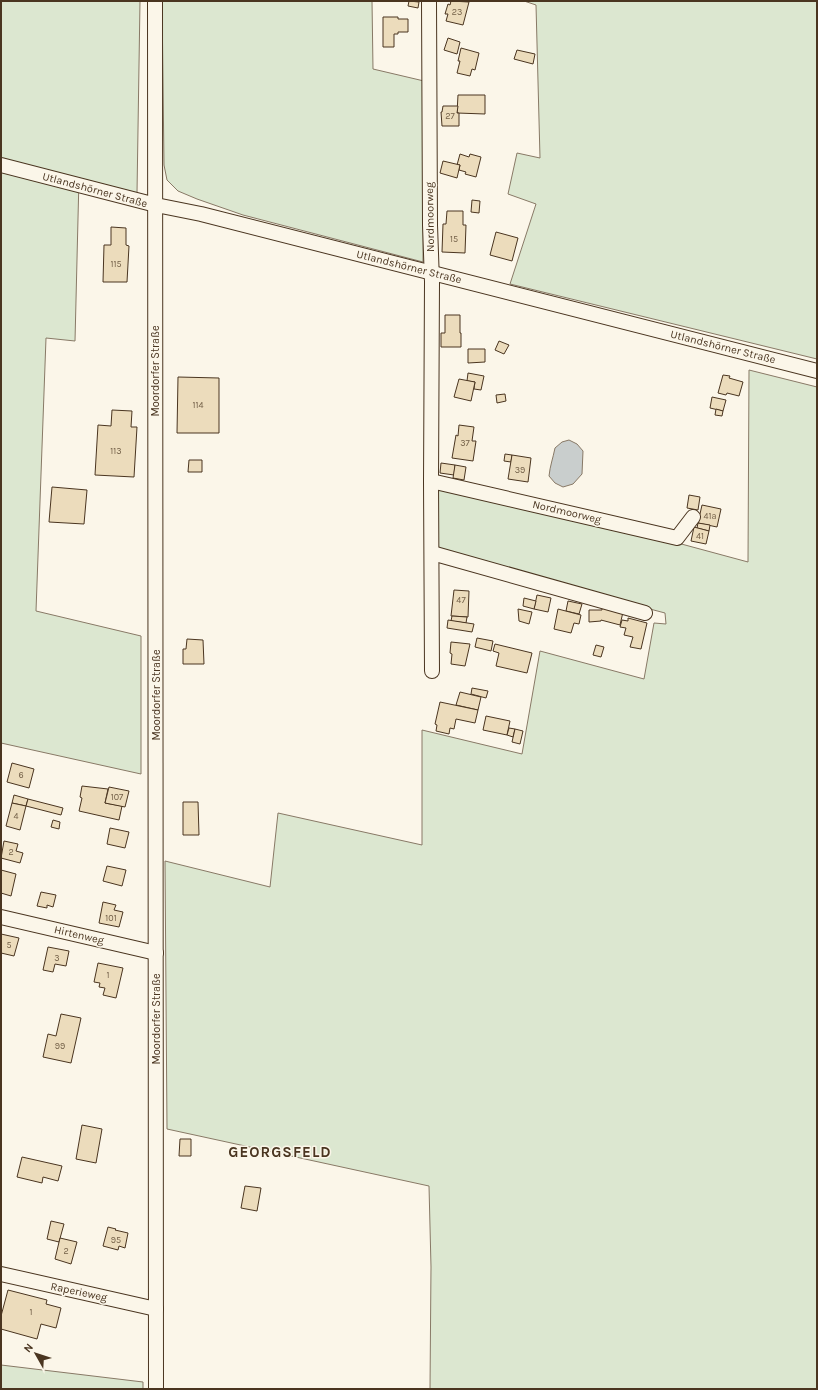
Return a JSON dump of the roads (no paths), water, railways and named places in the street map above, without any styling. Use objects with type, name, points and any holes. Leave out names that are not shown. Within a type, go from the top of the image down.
[{"type":"street","name":"Moordorfer Straße","points":[[155,1],[156,1389]]},
{"type":"street","name":"Nordmoorweg","points":[[429,1],[430,225],[432,273],[430,480],[432,553],[432,671]]},
{"type":"street","name":"Utlandshörner Straße","points":[[1,165],[156,206],[201,214],[817,371]]},
{"type":"street","name":"Nordmoorweg","points":[[430,480],[677,538],[693,517]]},
{"type":"street","points":[[432,553],[645,613]]},
{"type":"street","name":"Hirtenweg","points":[[1,917],[156,953]]},
{"type":"street","name":"Raperieweg","points":[[1,1274],[156,1309]]},
{"type":"district","name":"GEORGSFELD","points":[[280,1152]]}]
